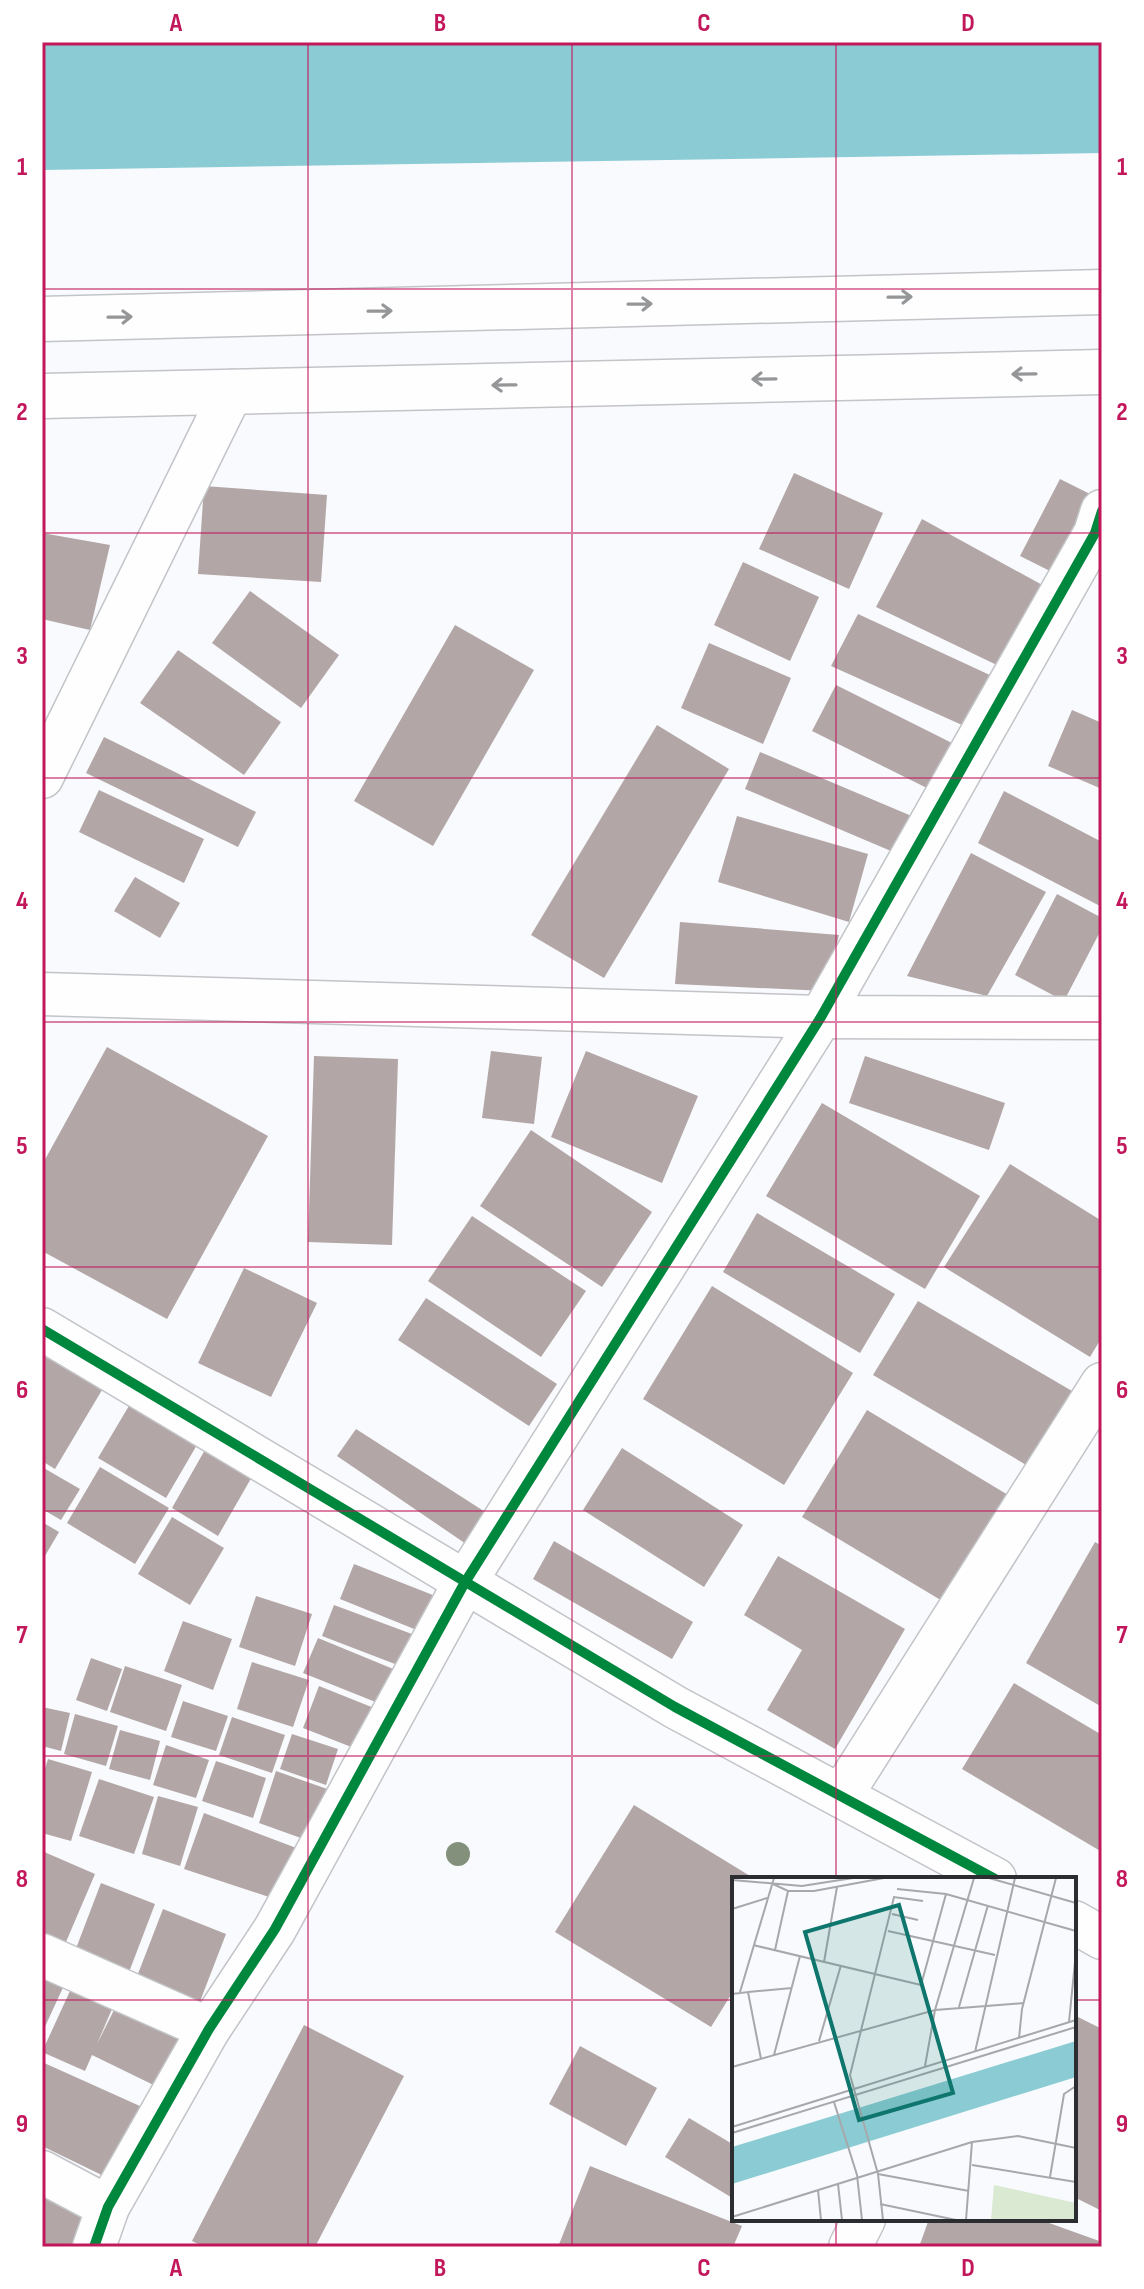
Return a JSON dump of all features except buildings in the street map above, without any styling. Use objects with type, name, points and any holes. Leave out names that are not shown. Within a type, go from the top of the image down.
[{"type":"street","points":[[42,319],[1102,292]]},
{"type":"street","points":[[42,396],[1102,372]]},
{"type":"street","points":[[42,777],[232,391]]},
{"type":"street","points":[[94,2247],[108,2207],[209,2029],[275,1929],[464,1584],[821,1017],[1095,533],[1102,511]]},
{"type":"street","points":[[42,994],[821,1017],[1102,1018]]},
{"type":"street","points":[[42,1329],[464,1584],[675,1707],[991,1877]]},
{"type":"street","points":[[841,1796],[1102,1384]]},
{"type":"street","points":[[1076,1923],[1102,1938]]},
{"type":"street","points":[[42,1955],[209,2029]]},
{"type":"street","points":[[42,2172],[108,2207]]},
{"type":"street","points":[[850,2247],[863,2221]]},
{"type":"water","points":[[42,42],[1102,42],[1102,153],[42,170]]},
{"type":"cycle path","points":[[94,2247],[108,2207],[209,2029],[275,1929],[464,1584],[821,1017],[1095,533],[1102,511]]},
{"type":"cycle path","points":[[42,1329],[675,1707],[991,1877]]}]
